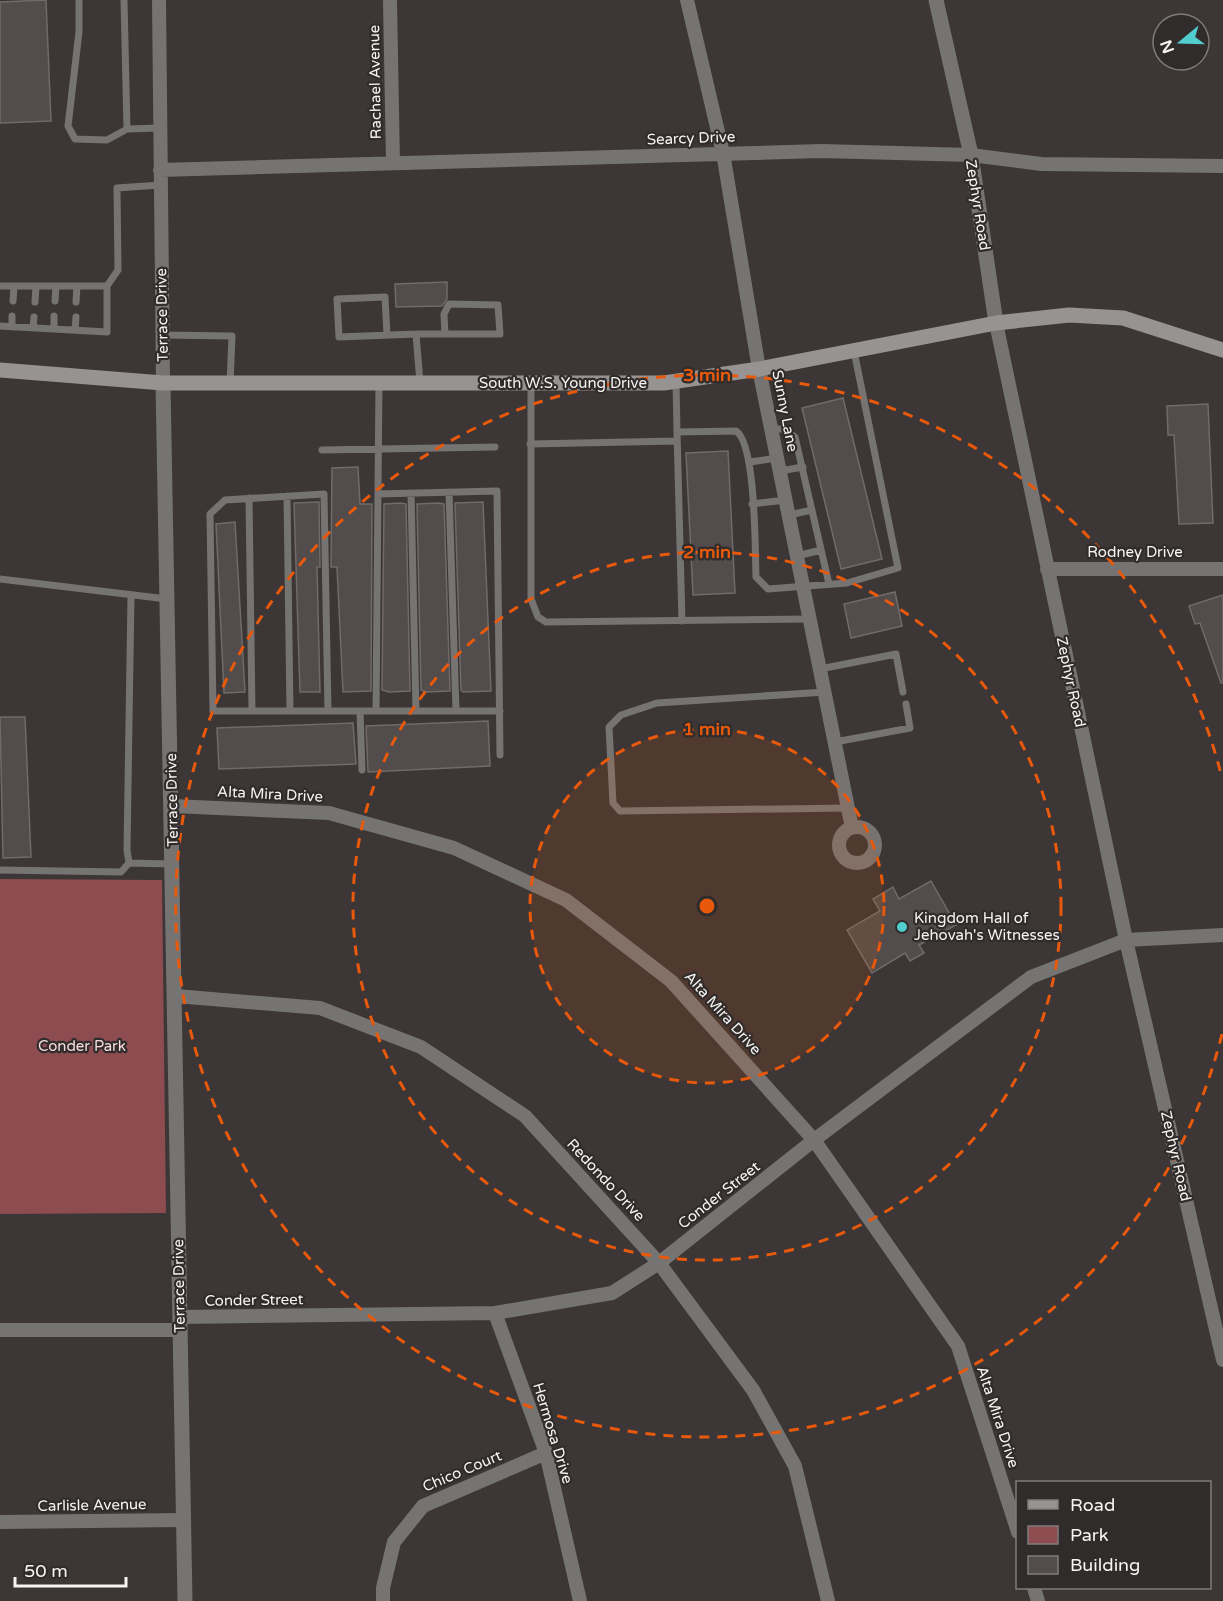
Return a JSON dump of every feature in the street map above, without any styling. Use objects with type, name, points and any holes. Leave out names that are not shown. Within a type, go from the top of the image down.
[{"type":"main road","name":"South W.S. Young Drive","points":[[0,370],[164,383],[676,381],[759,369],[996,323],[1069,315],[1123,318],[1223,350]]},
{"type":"street","name":"Terrace Drive","points":[[159,0],[160,185],[185,1601]]},
{"type":"street","name":"Rachael Avenue","points":[[390,0],[393,163]]},
{"type":"street","name":"Sunny Lane","points":[[687,0],[723,153],[759,369],[852,828]]},
{"type":"street","name":"Zephyr Road","points":[[936,0],[970,155],[996,323],[1047,569],[1126,940],[1223,1360]]},
{"type":"street","name":"Searcy Drive","points":[[160,170],[822,151],[970,155],[1041,164],[1223,166]]},
{"type":"street","name":"Rodney Drive","points":[[1047,569],[1223,568]]},
{"type":"street","name":"Alta Mira Drive","points":[[172,806],[329,813],[454,848],[566,900],[671,981],[814,1140],[958,1346],[1016,1529]]},
{"type":"street","name":"Conder Street","points":[[0,1330],[495,1312],[612,1293],[660,1263],[814,1140],[1031,976],[1126,940],[1223,935]]},
{"type":"street","name":"Redondo Drive","points":[[176,996],[320,1008],[421,1047],[525,1116],[660,1263],[753,1390],[795,1466],[828,1601]]},
{"type":"street","name":"Hermosa Drive","points":[[495,1312],[546,1454],[580,1601]]},
{"type":"street","name":"Chico Court","points":[[383,1601],[383,1588],[393,1542],[423,1506],[546,1454]]},
{"type":"street","name":"Carlisle Avenue","points":[[0,1522],[183,1520]]},
{"type":"lane","points":[[79,0],[79,32],[69,131],[75,139],[107,140],[127,129],[160,128]]},
{"type":"lane","points":[[124,0],[127,129]]},
{"type":"lane","points":[[0,326],[107,332],[107,286],[118,270],[117,188],[160,185]]},
{"type":"lane","points":[[0,286],[107,286]]},
{"type":"lane","points":[[13,301],[14,286]]},
{"type":"lane","points":[[35,302],[36,286]]},
{"type":"lane","points":[[55,301],[56,286]]},
{"type":"lane","points":[[76,302],[77,286]]},
{"type":"lane","points":[[387,335],[385,297],[337,299],[339,337],[500,334],[498,304],[449,304],[444,314],[445,334]]},
{"type":"lane","points":[[12,316],[12,327]]},
{"type":"lane","points":[[54,316],[54,329]]},
{"type":"lane","points":[[33,328],[34,317]]},
{"type":"lane","points":[[75,330],[76,317]]},
{"type":"lane","points":[[163,334],[232,336],[230,383]]},
{"type":"lane","points":[[416,334],[420,383]]},
{"type":"lane","points":[[530,444],[677,437],[736,431],[742,435],[750,462],[756,577],[768,589],[862,580],[898,568],[854,351]]},
{"type":"lane","points":[[676,381],[682,621]]},
{"type":"lane","points":[[376,711],[379,383]]},
{"type":"lane","points":[[531,383],[531,599],[538,617],[546,622],[810,619]]},
{"type":"lane","points":[[772,429],[784,429],[795,437],[829,584]]},
{"type":"lane","points":[[322,450],[495,447]]},
{"type":"lane","points":[[750,462],[803,467]]},
{"type":"lane","points":[[378,494],[497,491],[501,755]]},
{"type":"lane","points":[[449,492],[456,711]]},
{"type":"lane","points":[[411,493],[416,711]]},
{"type":"lane","points":[[328,711],[324,494],[225,500],[210,514],[213,711],[328,711],[360,711],[376,711],[416,711],[456,711],[500,711]]},
{"type":"lane","points":[[287,496],[290,711]]},
{"type":"lane","points":[[249,498],[252,711]]},
{"type":"lane","points":[[752,504],[812,510]]},
{"type":"lane","points":[[797,556],[822,550]]},
{"type":"lane","points":[[0,579],[167,599]]},
{"type":"lane","points":[[129,863],[127,850],[131,596]]},
{"type":"lane","points":[[820,669],[896,654],[903,692]]},
{"type":"lane","points":[[825,692],[657,703],[621,715],[609,727],[613,803],[620,811],[848,808]]},
{"type":"lane","points":[[835,742],[910,728],[906,704]]},
{"type":"lane","points":[[360,711],[362,770]]},
{"type":"lane","points":[[0,870],[121,872],[129,863],[173,864]]},
{"type":"green space","name":"Conder Park","points":[[0,879],[162,880],[166,1213],[0,1214]]},
{"type":"building","points":[[46,0],[51,121],[0,123],[0,2]]},
{"type":"building","points":[[447,282],[447,299],[442,306],[396,307],[395,284]]},
{"type":"building","points":[[843,398],[882,559],[841,569],[802,408]]},
{"type":"building","points":[[1208,404],[1213,523],[1179,524],[1174,435],[1168,435],[1167,406]]},
{"type":"building","points":[[728,451],[735,593],[693,595],[686,453]]},
{"type":"building","points":[[358,467],[360,504],[372,504],[371,691],[343,692],[337,567],[331,567],[332,468]]},
{"type":"building","points":[[319,502],[320,567],[317,567],[320,692],[300,692],[294,503]]},
{"type":"building","points":[[483,502],[491,691],[463,692],[461,690],[455,503]]},
{"type":"building","points":[[384,504],[406,504],[410,691],[389,692],[382,690]]},
{"type":"building","points":[[417,504],[444,504],[450,691],[426,692],[421,690]]},
{"type":"building","points":[[235,522],[245,692],[224,693],[216,524]]},
{"type":"building","points":[[895,592],[902,626],[851,638],[844,604]]},
{"type":"building","points":[[1223,595],[1223,683],[1221,683],[1200,623],[1195,624],[1189,606]]},
{"type":"building","points":[[0,717],[25,717],[31,857],[3,858]]},
{"type":"building","points":[[488,721],[490,766],[368,772],[366,726]]},
{"type":"building","points":[[353,723],[356,764],[219,769],[217,728]]},
{"type":"building","name":"Kingdom Hall of Jehovah's Witnesses","points":[[931,881],[956,925],[919,945],[924,953],[910,961],[905,953],[872,973],[847,930],[880,911],[873,899],[893,887],[899,899]]},
{"type":"place","name":"Kingdom Hall of Jehovah's Witnesses","points":[[902,927]]}]
